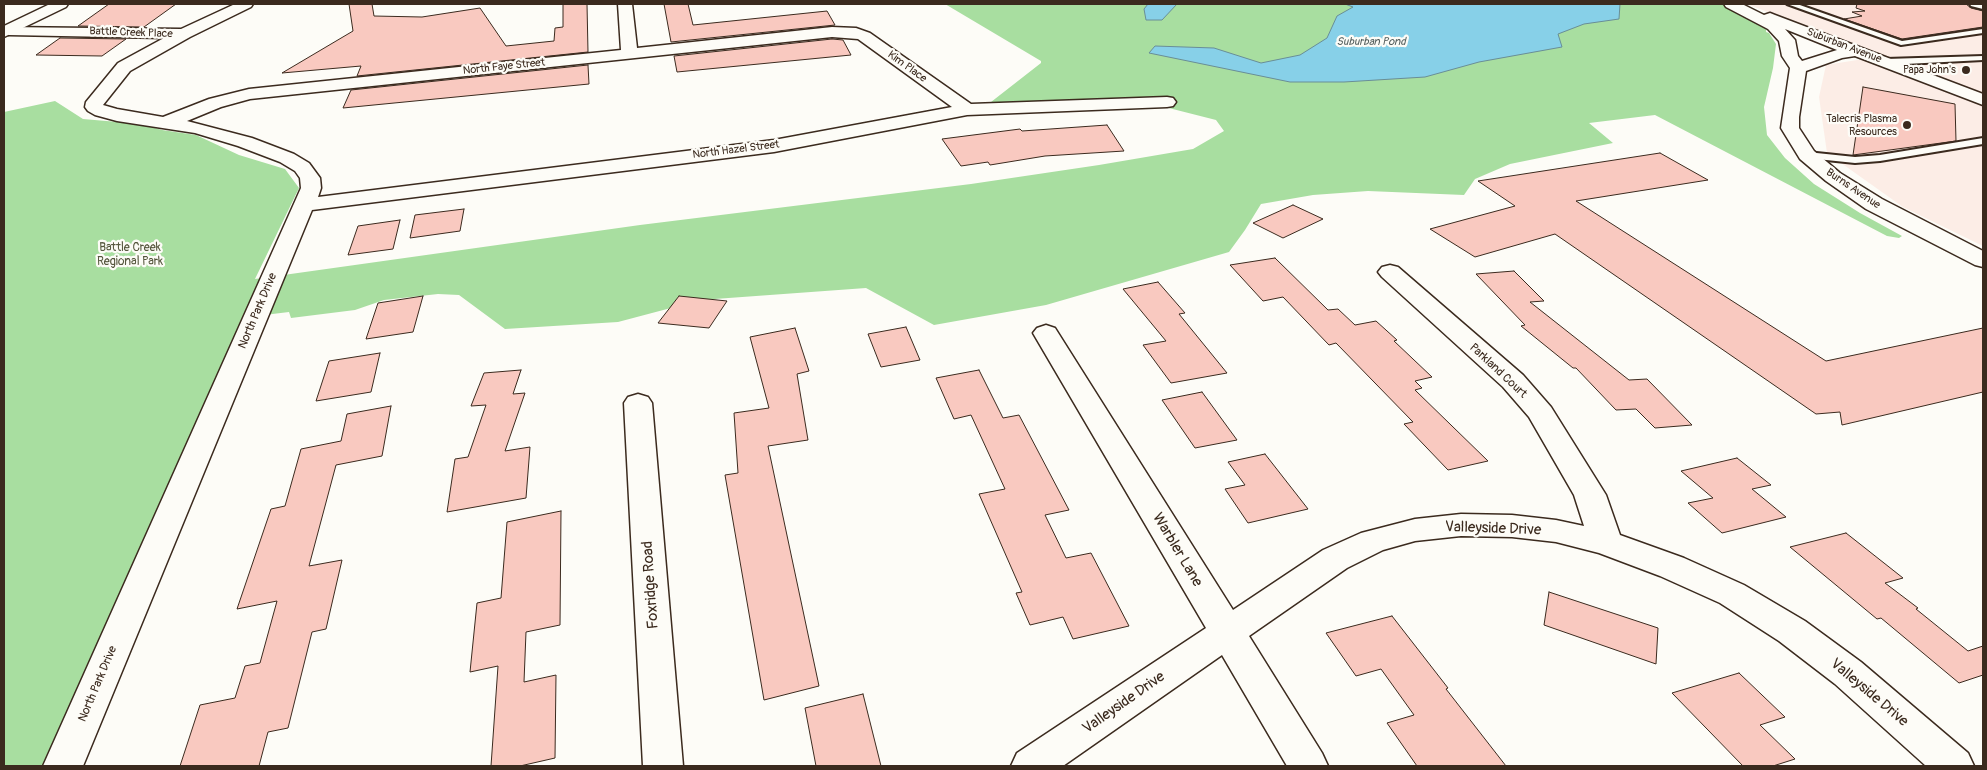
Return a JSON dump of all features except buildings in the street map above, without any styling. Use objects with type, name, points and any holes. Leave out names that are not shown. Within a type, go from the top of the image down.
[{"type":"street","points":[[6,31],[61,4]]},
{"type":"street","name":"Battle Creek Place","points":[[6,31],[184,34],[246,4]]},
{"type":"street","points":[[626,4],[629,54]]},
{"type":"street","points":[[1732,4],[1773,26],[1781,33],[1787,40],[1790,56],[1798,68],[1839,54],[1857,51]]},
{"type":"street","name":"Suburban Avenue","points":[[1732,4],[1983,100]]},
{"type":"street","name":"North Faye Street","points":[[168,122],[215,103],[249,94],[844,32]]},
{"type":"street","name":"Kim Place","points":[[844,32],[864,36],[967,110]]},
{"type":"street","name":"North Park Drive","points":[[63,766],[311,188],[310,178],[302,166],[287,158],[245,142],[168,122],[117,115],[94,107],[95,102],[124,66],[184,34]]},
{"type":"street","name":"Burns Avenue","points":[[1798,68],[1790,128],[1807,155],[1833,177],[1874,204],[1983,260]]},
{"type":"street","name":"North Hazel Street","points":[[304,205],[774,146],[967,110],[1167,102]]},
{"type":"street","name":"Parkland Court","points":[[1390,272],[1513,381],[1541,413],[1590,496],[1606,543]]},
{"type":"street","name":"Warbler Lane","points":[[1046,333],[1308,766]]},
{"type":"street","name":"Foxridge Road","points":[[638,403],[663,766]]},
{"type":"street","name":"Valleyside Drive","points":[[1031,766],[1335,559],[1373,541],[1415,530],[1462,525],[1512,526],[1556,531],[1606,543],[1672,567],[1732,594],[1792,631],[1848,673],[1954,766]]},
{"type":"lane","points":[[1791,4],[1901,43],[1983,31]]},
{"type":"lane","points":[[1974,4],[1983,7]]},
{"type":"lane","points":[[1886,62],[1983,58]]},
{"type":"lane","points":[[1807,155],[1855,160],[1880,158],[1983,141]]},
{"type":"shaded area","points":[[1747,4],[1983,4],[1983,246],[1903,207],[1827,153],[1819,97],[1826,65],[1882,56]]},
{"type":"green space","name":"Battle Creek Regional Park","points":[[945,4],[1739,4],[1768,15],[1766,32],[1769,33],[1776,44],[1773,68],[1764,107],[1767,135],[1785,158],[1814,184],[1860,213],[1902,236],[1899,238],[1887,236],[1655,115],[1589,123],[1613,143],[1510,164],[1475,179],[1464,195],[1368,191],[1313,195],[1261,204],[1229,252],[1046,305],[934,325],[866,288],[701,300],[618,322],[505,329],[459,295],[438,294],[384,300],[355,310],[291,318],[289,312],[256,316],[62,766],[4,766],[4,112],[55,101],[83,119],[141,124],[162,130],[196,135],[239,155],[285,169],[299,188],[255,279],[640,225],[971,184],[1099,165],[1193,149],[1224,131],[1216,120],[1149,103],[1006,113],[991,102],[1041,63],[1041,61]]},
{"type":"water","points":[[1148,4],[1177,4],[1162,20],[1146,20],[1144,9]]},
{"type":"water","name":"Suburban Pond","points":[[1345,4],[1620,4],[1619,19],[1584,24],[1558,34],[1562,47],[1479,62],[1425,77],[1344,82],[1290,82],[1149,53],[1155,46],[1214,48],[1261,63],[1300,55],[1327,38],[1337,16],[1353,7]]},
{"type":"place","name":"Papa John's","points":[[1966,70]]},
{"type":"place","name":"Talecris Plasma Resources","points":[[1907,125]]}]
